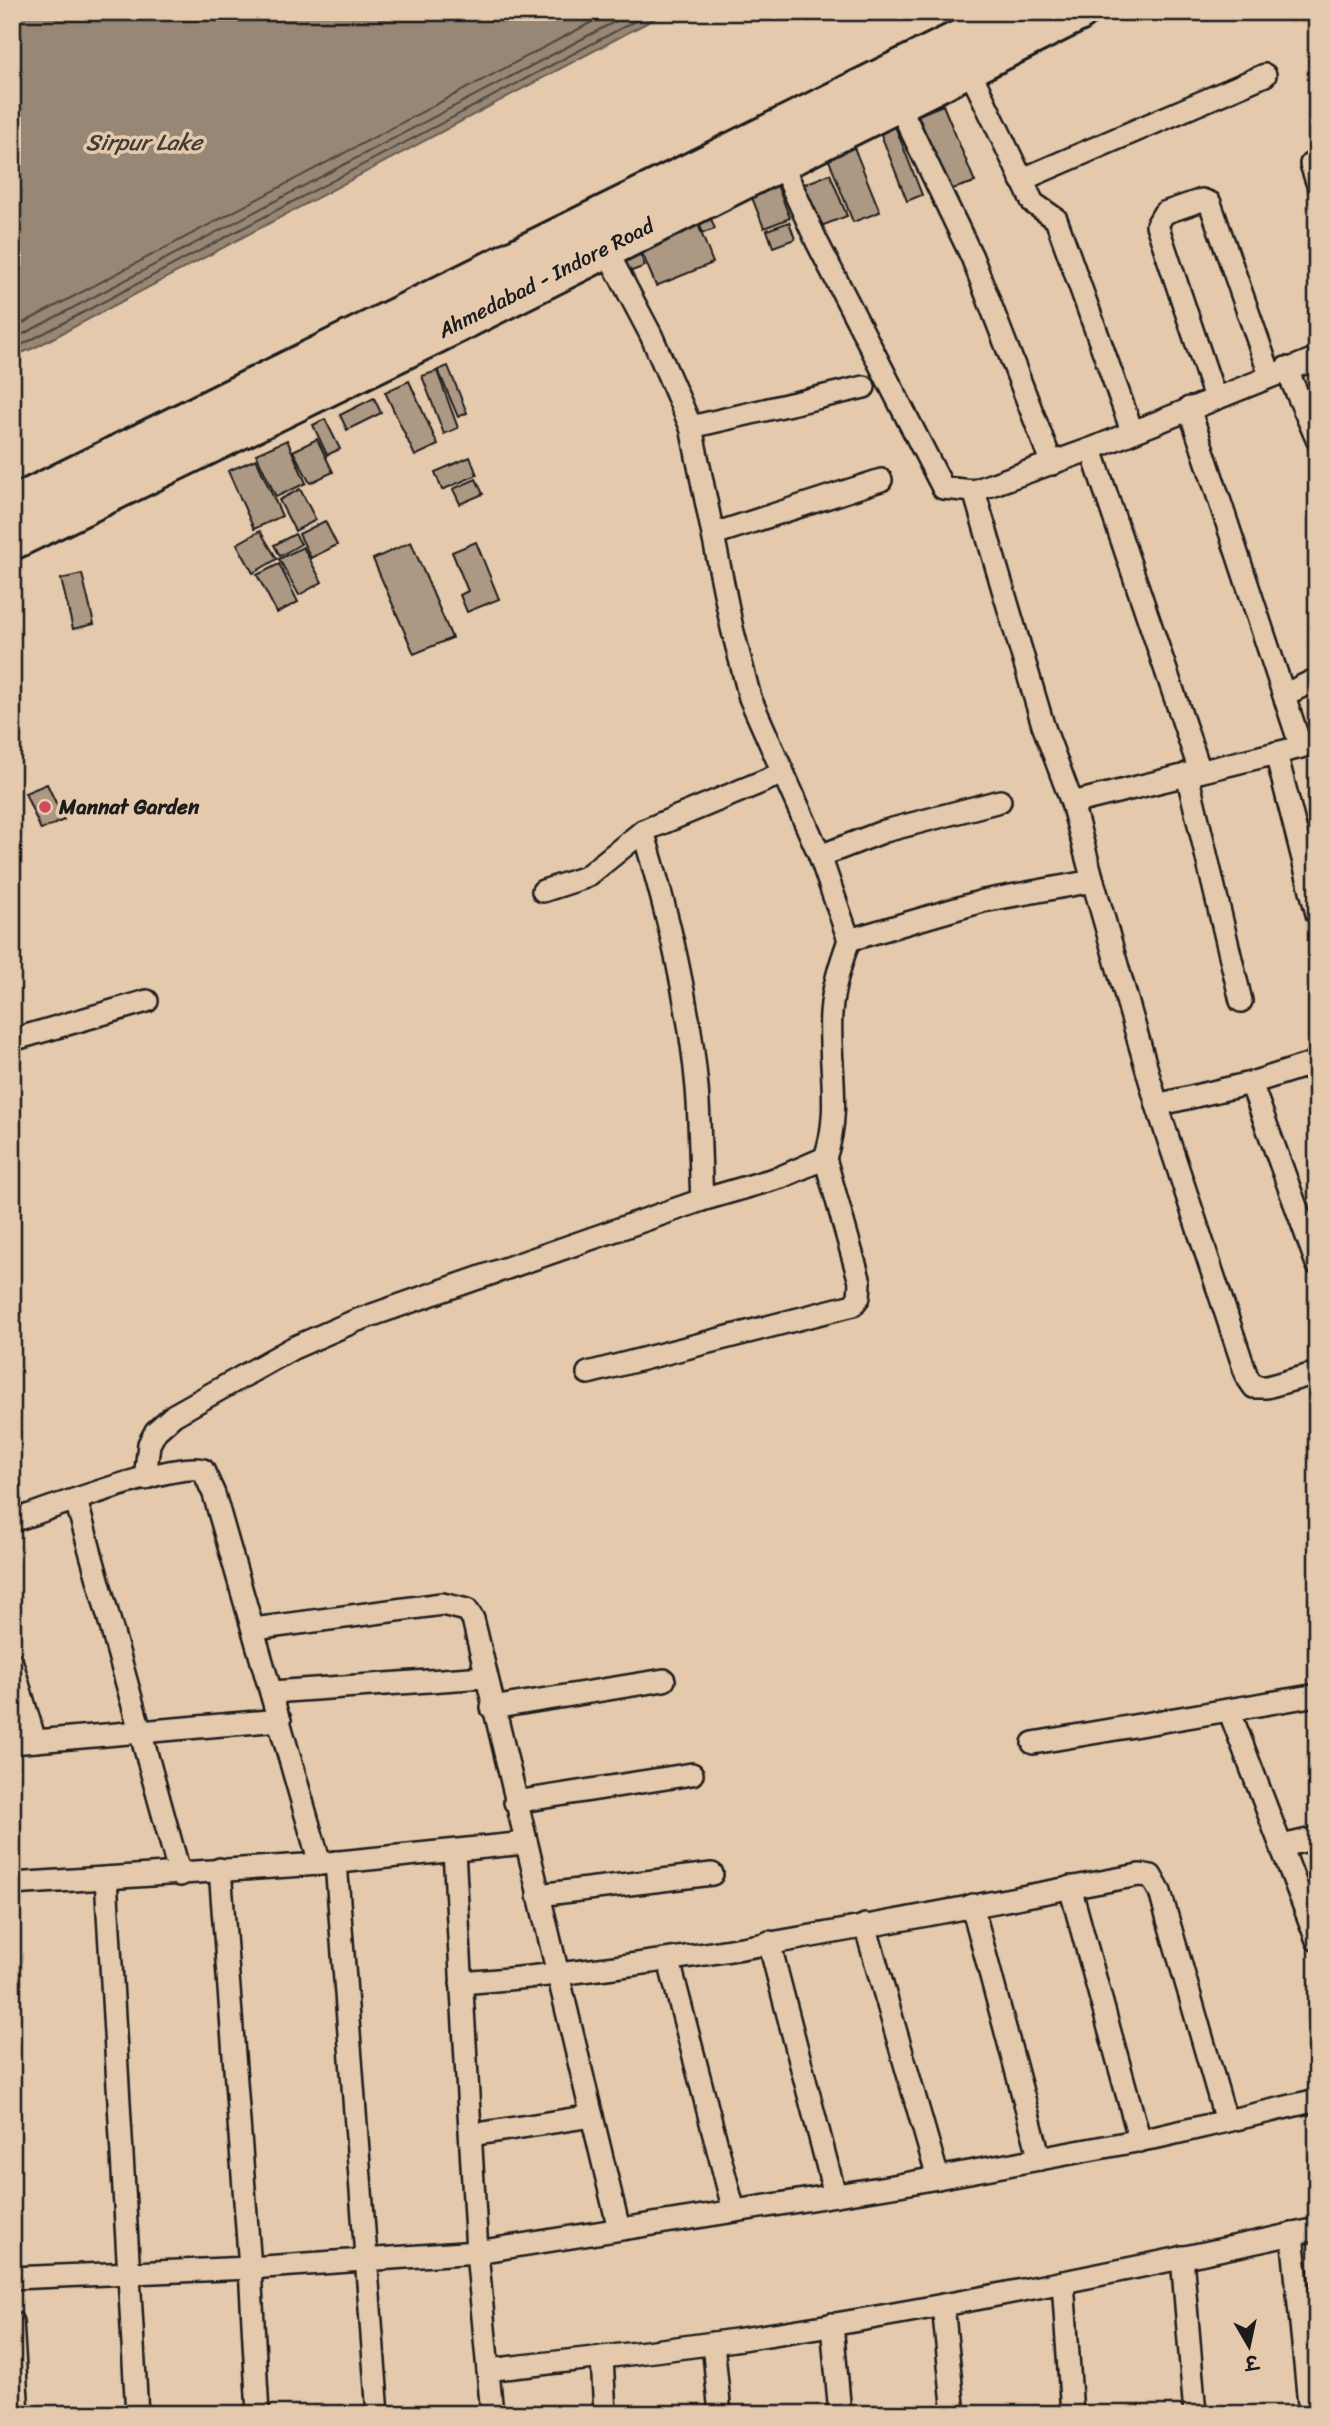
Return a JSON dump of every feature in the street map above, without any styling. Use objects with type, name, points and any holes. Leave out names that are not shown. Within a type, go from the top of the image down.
[{"type":"highway","name":"Ahmedabad - Indore Road","points":[[12,540],[598,235],[1017,12]]},
{"type":"highway","name":"Ahmedabad - Indore Road","points":[[12,507],[598,235],[780,160],[1078,12]]},
{"type":"street","points":[[968,67],[1033,203],[1056,219],[1132,431]]},
{"type":"street","points":[[1021,180],[1265,75]]},
{"type":"street","points":[[897,101],[972,257],[1052,464]]},
{"type":"street","points":[[780,160],[817,242],[943,488],[974,491],[1052,464],[1317,358]]},
{"type":"street","points":[[1215,398],[1157,225],[1164,213],[1202,200],[1210,203],[1278,372],[1317,439]]},
{"type":"street","points":[[588,1373],[853,1305],[859,1297],[860,1282],[825,1158],[833,1136],[835,1115],[831,1015],[835,979],[849,940],[820,856],[750,698],[732,628],[691,427],[651,335],[598,235]]},
{"type":"street","points":[[691,427],[864,387]]},
{"type":"street","points":[[1072,803],[1309,746],[1284,695],[1189,408]]},
{"type":"street","points":[[1091,449],[1193,772],[1241,1001]]},
{"type":"street","points":[[714,534],[881,480]]},
{"type":"street","points":[[974,491],[1043,725],[1072,803],[1157,1105],[1247,1377],[1254,1387],[1267,1387],[1317,1373]]},
{"type":"street","points":[[1284,695],[1317,679]]},
{"type":"street","points":[[1276,752],[1317,914]]},
{"type":"street","points":[[543,891],[586,877],[643,831],[783,773]]},
{"type":"street","points":[[820,856],[886,831],[1000,802]]},
{"type":"street","points":[[643,831],[668,914],[684,992],[697,1087],[702,1200]]},
{"type":"street","points":[[849,940],[983,901],[1093,881]]},
{"type":"street","points":[[12,1040],[147,1001]]},
{"type":"street","points":[[1157,1105],[1251,1083],[1317,1062]]},
{"type":"street","points":[[1251,1083],[1317,1264]]},
{"type":"street","points":[[145,1479],[149,1444],[156,1430],[174,1415],[293,1348],[355,1321],[702,1200],[781,1177],[825,1158]]},
{"type":"street","points":[[12,1521],[145,1479],[193,1467],[203,1470],[209,1478],[280,1720],[328,1863],[368,2261],[378,2414]]},
{"type":"street","points":[[76,1500],[143,1732],[180,1875]]},
{"type":"street","points":[[254,1629],[419,1607],[457,1606],[467,1610],[472,1619],[619,2228]]},
{"type":"street","points":[[12,1663],[35,1741]]},
{"type":"street","points":[[272,1692],[485,1677]]},
{"type":"street","points":[[492,1708],[664,1680]]},
{"type":"street","points":[[1033,1743],[1317,1695]]},
{"type":"street","points":[[1229,1710],[1317,1940]]},
{"type":"street","points":[[12,1743],[280,1720]]},
{"type":"street","points":[[515,1802],[692,1774]]},
{"type":"street","points":[[1282,1846],[1317,1838]]},
{"type":"street","points":[[12,1884],[180,1875],[220,1869],[328,1863],[525,1843]]},
{"type":"street","points":[[454,1851],[477,2252],[492,2414]]},
{"type":"street","points":[[220,1869],[250,2268],[258,2414]]},
{"type":"street","points":[[538,1895],[712,1874]]},
{"type":"street","points":[[461,1983],[559,1976],[669,1961],[1070,1887],[1139,1875],[1151,1876],[1160,1892],[1226,2121]]},
{"type":"street","points":[[106,1878],[137,2414]]},
{"type":"street","points":[[1070,1887],[1140,2141]]},
{"type":"street","points":[[972,1905],[1040,2159]]},
{"type":"street","points":[[865,1925],[939,2178]]},
{"type":"street","points":[[769,1942],[835,2195]]},
{"type":"street","points":[[669,1961],[734,2211]]},
{"type":"street","points":[[12,2278],[250,2268],[477,2252],[939,2178],[1140,2141],[1317,2100]]},
{"type":"street","points":[[471,2135],[592,2116]]},
{"type":"street","points":[[488,2370],[713,2343],[832,2324],[1063,2282],[1317,2229]]},
{"type":"street","points":[[1292,2234],[1310,2414]]},
{"type":"street","points":[[1182,2257],[1195,2414]]},
{"type":"street","points":[[1063,2282],[1072,2414]]},
{"type":"street","points":[[943,2305],[954,2414]]},
{"type":"street","points":[[12,2322],[18,2414]]},
{"type":"street","points":[[832,2324],[840,2414]]},
{"type":"street","points":[[713,2343],[720,2414]]},
{"type":"street","points":[[602,2357],[605,2414]]},
{"type":"water","name":"Sirpur Lake","points":[[12,12],[667,12],[36,347],[12,357]]},
{"type":"building","points":[[943,105],[975,182],[949,190],[918,115]]},
{"type":"building","points":[[895,126],[922,195],[907,201],[880,132]]},
{"type":"building","points":[[853,145],[880,212],[853,222],[827,155]]},
{"type":"building","points":[[830,174],[847,216],[816,228],[800,186]]},
{"type":"building","points":[[777,185],[790,218],[764,228],[751,195]]},
{"type":"building","points":[[709,214],[715,229],[703,233],[697,218]]},
{"type":"building","points":[[696,219],[713,263],[656,286],[638,243]]},
{"type":"building","points":[[789,222],[795,239],[773,247],[767,230]]},
{"type":"building","points":[[636,244],[645,266],[624,274],[616,252]]},
{"type":"building","points":[[448,366],[467,413],[458,417],[438,370]]},
{"type":"building","points":[[437,371],[458,428],[444,434],[422,376]]},
{"type":"building","points":[[409,381],[438,445],[415,456],[385,392]]},
{"type":"building","points":[[374,398],[381,413],[347,430],[340,415]]},
{"type":"building","points":[[325,419],[340,449],[327,455],[313,425]]},
{"type":"building","points":[[317,439],[333,472],[310,483],[293,451]]},
{"type":"building","points":[[287,440],[306,483],[276,497],[256,454]]},
{"type":"building","points":[[470,457],[477,475],[442,490],[435,472]]},
{"type":"building","points":[[256,459],[282,516],[254,529],[228,471]]},
{"type":"building","points":[[476,479],[483,494],[460,504],[453,489]]},
{"type":"building","points":[[300,489],[316,520],[295,531],[279,500]]},
{"type":"building","points":[[325,521],[337,545],[311,558],[299,534]]},
{"type":"building","points":[[260,531],[277,559],[253,573],[237,544]]},
{"type":"building","points":[[295,534],[301,544],[280,556],[274,545]]},
{"type":"building","points":[[411,542],[452,638],[414,654],[373,559]]},
{"type":"building","points":[[476,542],[499,599],[467,612],[460,595],[468,591],[452,552]]},
{"type":"building","points":[[303,547],[322,582],[299,595],[279,559]]},
{"type":"building","points":[[279,564],[298,602],[277,613],[257,575]]},
{"type":"building","points":[[82,574],[94,624],[73,629],[61,579]]},
{"type":"building","name":"Mannat Garden","points":[[47,784],[64,820],[41,830],[25,793]]},
{"type":"place","name":"Mannat Garden","points":[[45,807]]}]
